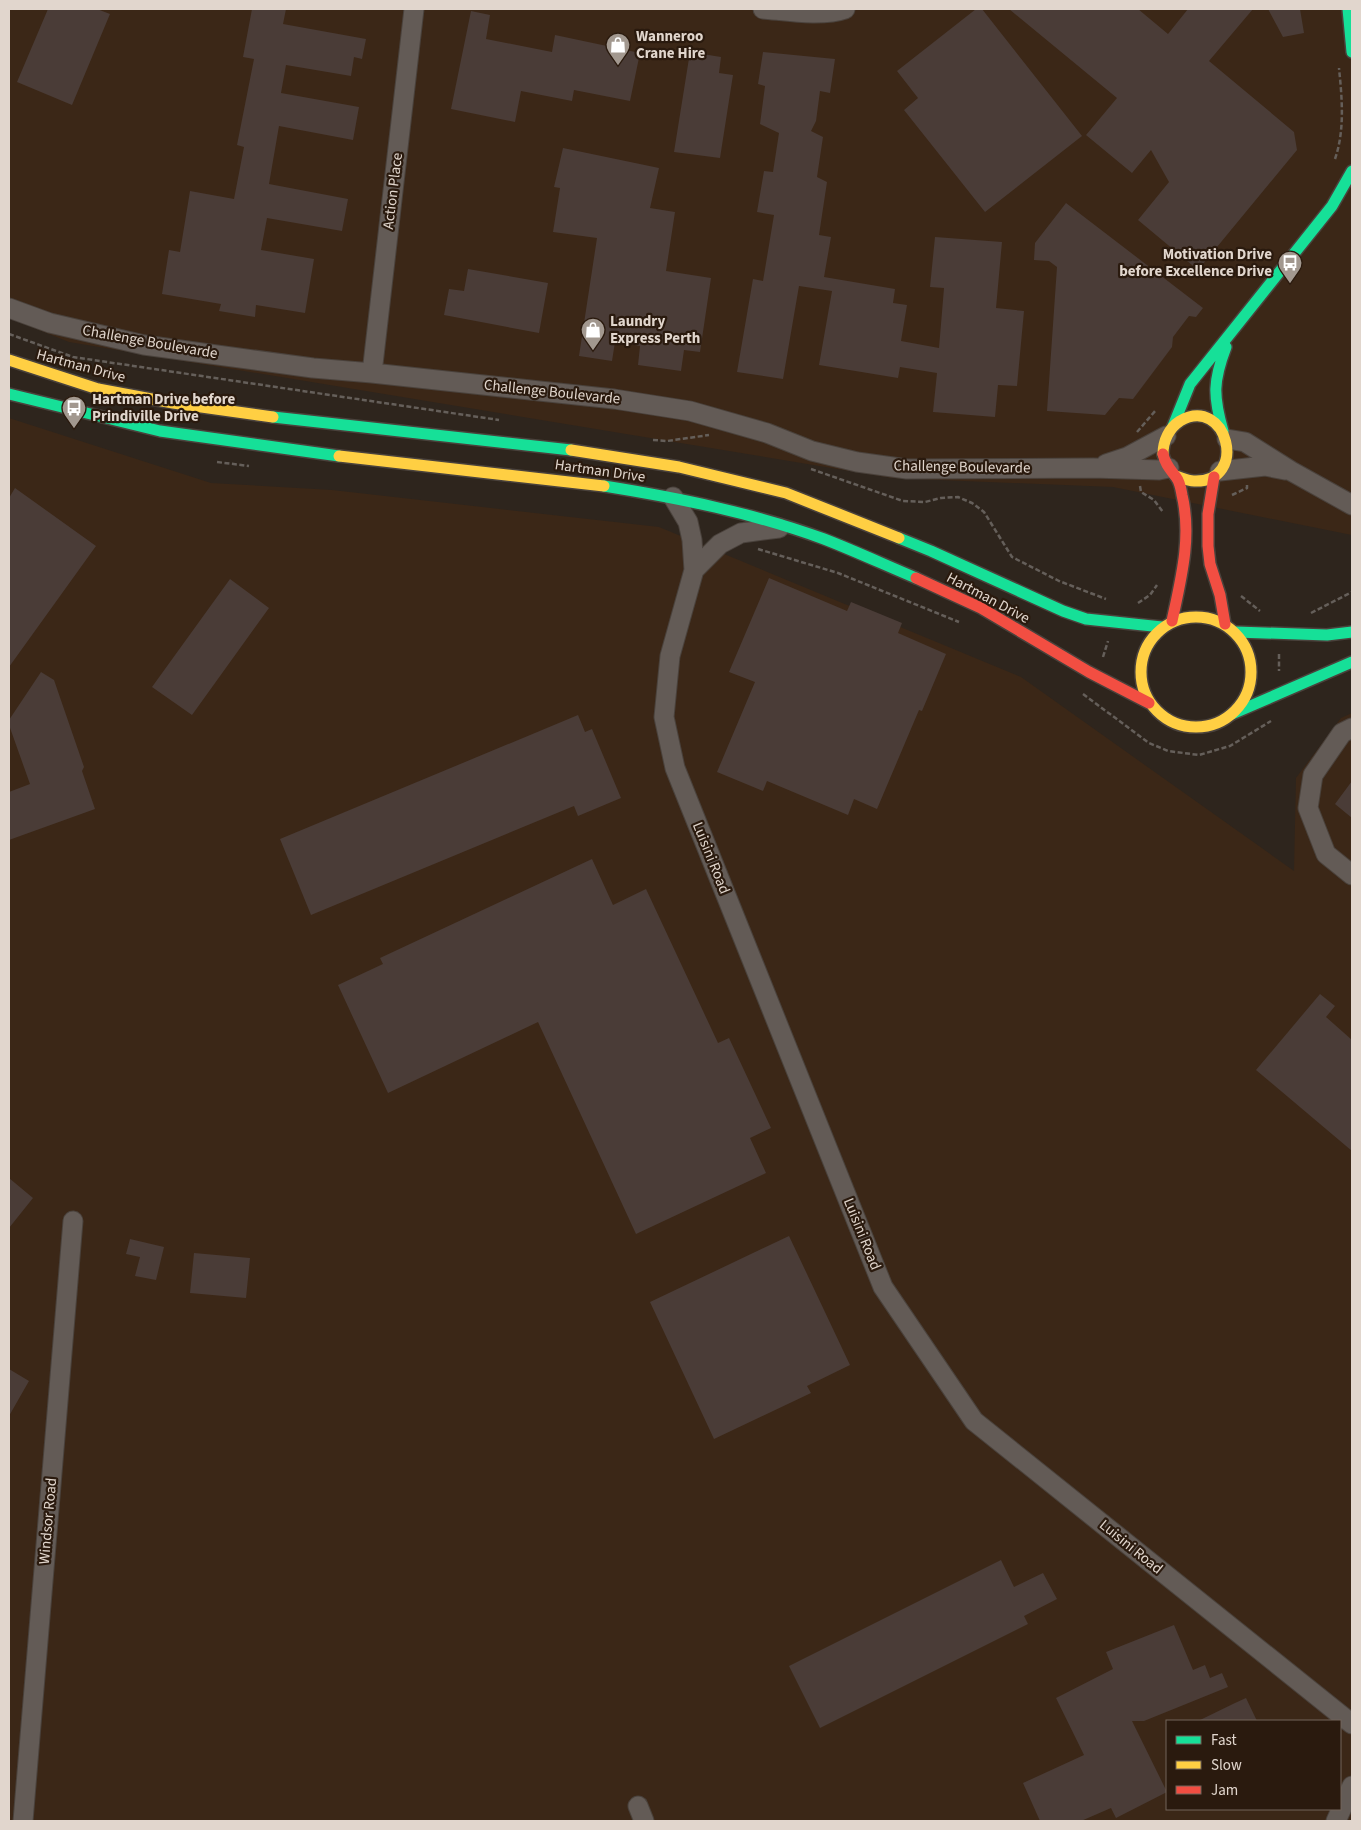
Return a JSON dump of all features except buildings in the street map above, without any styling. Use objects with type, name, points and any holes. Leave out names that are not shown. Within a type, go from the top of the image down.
[{"type":"main road","points":[[1348,9],[1352,52]]},
{"type":"main road","points":[[1167,624],[1187,539],[1185,510],[1172,472],[1164,458],[1163,446],[1190,384],[1332,206],[1352,171]]},
{"type":"main road","points":[[1225,624],[1220,594],[1210,564],[1208,514],[1217,474],[1228,456],[1214,400],[1214,384],[1216,371],[1231,333]]},
{"type":"main road","name":"Hartman Drive","points":[[9,360],[98,389],[173,403],[300,421],[589,452],[679,467],[786,493],[931,551],[1063,611],[1086,619],[1112,623],[1167,624]]},
{"type":"main road","name":"Hartman Drive","points":[[9,394],[160,431],[299,451],[588,484],[673,498],[750,516],[823,539],[943,589],[981,608],[1092,674],[1149,703]]},
{"type":"main road","points":[[1170,431],[1180,421],[1199,417],[1216,424],[1224,435]]},
{"type":"main road","points":[[1172,472],[1185,481],[1195,483],[1205,481],[1217,474]]},
{"type":"main road","points":[[1232,714],[1244,700],[1250,683],[1251,665],[1246,647],[1236,632],[1225,624],[1208,617],[1189,616],[1167,624],[1152,637],[1145,649],[1141,662],[1140,676],[1143,690],[1149,703],[1158,713],[1182,726],[1208,726],[1352,662]]},
{"type":"main road","points":[[1236,632],[1327,635],[1352,632]]},
{"type":"street","name":"Action Place","points":[[372,373],[414,9]]},
{"type":"street","points":[[763,9],[792,12],[836,12],[845,9]]},
{"type":"street","name":"Challenge Boulevarde","points":[[9,308],[50,323],[144,345],[313,368],[614,399],[690,411],[767,433],[812,452],[907,469],[1092,468],[1172,472]]},
{"type":"street","name":"Challenge Boulevarde","points":[[1092,468],[1127,457],[1170,431]]},
{"type":"street","points":[[1224,435],[1245,442],[1291,472],[1352,505]]},
{"type":"street","points":[[1217,474],[1265,466],[1291,472]]},
{"type":"street","name":"Luisini Road","points":[[673,498],[688,522],[692,540],[694,570],[670,656],[664,717],[675,768],[883,1287],[974,1421],[1352,1724]]},
{"type":"street","name":"Luisini Road","points":[[694,570],[720,544],[741,533],[786,527]]},
{"type":"street","points":[[1352,728],[1342,734],[1313,775],[1308,808],[1326,854],[1352,874]]},
{"type":"street","name":"Windsor Road","points":[[23,1821],[72,1221]]},
{"type":"street","points":[[1336,1821],[1352,1786]]},
{"type":"path","points":[[1334,161],[1340,142],[1342,94],[1339,66]]},
{"type":"path","points":[[1228,502],[1232,494],[1247,488],[1244,468]]},
{"type":"path","points":[[1310,613],[1352,592]]},
{"type":"path","points":[[1240,594],[1246,602],[1266,615]]},
{"type":"path","points":[[1092,674],[1100,664],[1112,623]]},
{"type":"path","points":[[1280,634],[1279,679],[1282,692]]},
{"type":"shaded area","points":[[9,9],[1352,9],[1352,535],[1113,487],[892,478],[69,342],[9,318]]},
{"type":"shaded area","points":[[9,418],[211,483],[332,490],[659,527],[1021,677],[1294,871],[1296,778],[1341,718],[1352,713],[1352,1821],[9,1821]]},
{"type":"traffic: fast","points":[[1348,9],[1352,52]]},
{"type":"traffic: fast","points":[[1173,426],[1190,384],[1332,206],[1352,171]]},
{"type":"traffic: fast","points":[[1223,431],[1217,408],[1216,389],[1226,347]]},
{"type":"traffic: fast","points":[[9,394],[160,431],[339,456]]},
{"type":"traffic: fast","points":[[273,417],[571,450]]},
{"type":"traffic: fast","points":[[604,486],[688,501],[770,521],[824,539],[916,578]]},
{"type":"traffic: fast","points":[[899,538],[1063,611],[1086,619],[1162,627]]},
{"type":"traffic: fast","points":[[1236,632],[1327,635],[1352,632]]},
{"type":"traffic: fast","points":[[1232,714],[1352,662]]},
{"type":"traffic: slow","points":[[9,360],[98,389],[173,403],[273,417]]},
{"type":"traffic: slow","points":[[1163,454],[1167,435],[1180,421],[1196,416],[1210,419],[1220,429],[1226,442],[1227,456],[1222,469],[1211,478],[1194,481],[1176,476]]},
{"type":"traffic: slow","points":[[571,450],[679,467],[786,493],[899,538]]},
{"type":"traffic: slow","points":[[339,456],[604,486]]},
{"type":"traffic: slow","points":[[1196,617],[1217,621],[1235,633],[1247,651],[1251,672],[1247,693],[1235,711],[1217,723],[1196,727],[1175,723],[1157,711],[1145,693],[1141,672],[1145,651],[1157,633],[1175,621],[1196,617]]},
{"type":"traffic: jam","points":[[1163,454],[1166,464],[1180,486],[1186,526],[1184,558],[1172,621]]},
{"type":"traffic: jam","points":[[1214,477],[1208,514],[1208,546],[1210,564],[1220,595],[1225,624]]},
{"type":"traffic: jam","points":[[916,578],[981,608],[1089,672],[1149,703]]},
{"type":"place","name":"Wanneroo Crane Hire","points":[[618,66]]},
{"type":"place","name":"Motivation Drive before Excellence Drive","points":[[1290,284]]},
{"type":"place","name":"Laundry Express Perth","points":[[593,351]]},
{"type":"place","name":"Hartman Drive before Prindiville Drive","points":[[74,429]]}]
